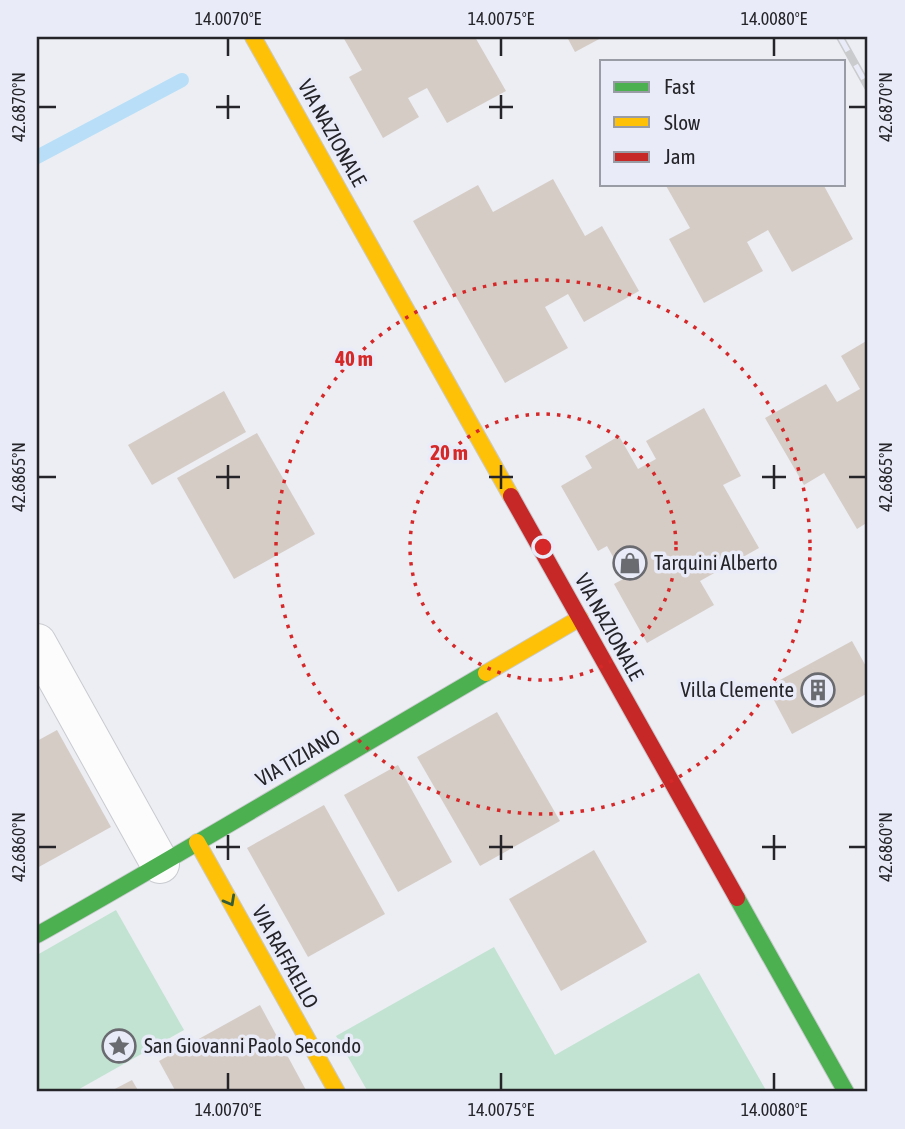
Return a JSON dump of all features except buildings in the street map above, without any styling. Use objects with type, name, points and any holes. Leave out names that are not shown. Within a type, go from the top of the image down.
[{"type":"main road","name":"VIA NAZIONALE","points":[[254,37],[846,1092]]},
{"type":"main road","name":"VIA TIZIANO","points":[[37,935],[580,618]]},
{"type":"main road","name":"VIA RAFFAELLO","points":[[197,842],[337,1092]]},
{"type":"street","points":[[37,643],[160,864]]},
{"type":"green space","points":[[116,910],[184,1030],[74,1092],[37,1092],[37,955]]},
{"type":"green space","points":[[494,947],[555,1055],[699,973],[767,1092],[368,1092],[336,1036]]},
{"type":"waterway","points":[[37,157],[182,80]]},
{"type":"railway","points":[[840,37],[868,87]]},
{"type":"traffic: fast","points":[[37,935],[486,673]]},
{"type":"traffic: fast","points":[[737,898],[846,1092]]},
{"type":"traffic: slow","points":[[253,37],[511,496]]},
{"type":"traffic: slow","points":[[486,673],[580,618]]},
{"type":"traffic: slow","points":[[197,842],[337,1092]]},
{"type":"traffic: jam","points":[[511,496],[737,898]]},
{"type":"place","name":"Tarquini Alberto","points":[[630,563]]},
{"type":"place","name":"Villa Clemente","points":[[818,690]]},
{"type":"place","name":"San Giovanni Paolo Secondo","points":[[119,1046]]}]
